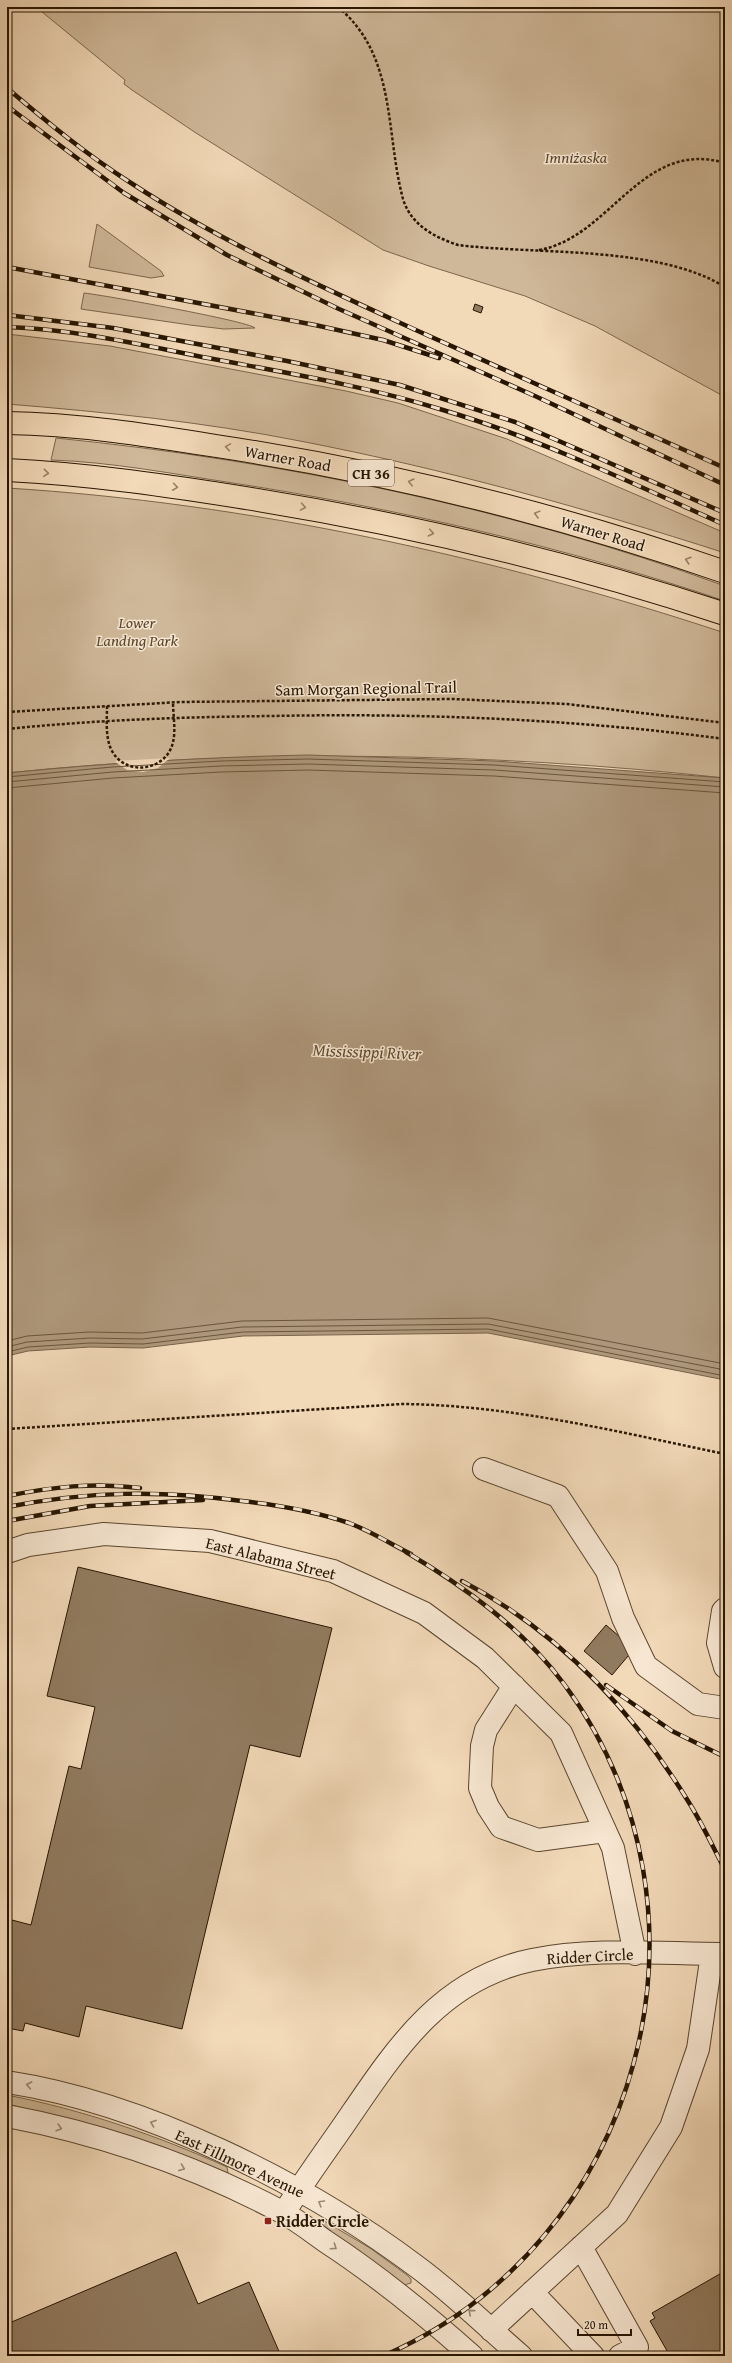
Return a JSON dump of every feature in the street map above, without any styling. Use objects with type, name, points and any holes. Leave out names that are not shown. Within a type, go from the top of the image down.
[{"type":"highway","name":"Warner Road","points":[[7,423],[61,426],[185,441],[265,453],[378,475],[541,515],[633,542],[725,572]]},
{"type":"highway","points":[[7,470],[77,475],[168,486],[284,504],[382,523],[560,565],[725,614]]},
{"type":"street","points":[[484,1469],[558,1496],[607,1571],[623,1618],[646,1666],[698,1704],[725,1708]]},
{"type":"street","name":"East Alabama Street","points":[[7,1552],[28,1545],[104,1534],[210,1541],[333,1571],[424,1613],[485,1658],[561,1733],[613,1848],[635,1954]]},
{"type":"street","points":[[725,1609],[722,1611],[718,1643],[725,1667]]},
{"type":"street","points":[[514,1686],[486,1730],[482,1746],[480,1788],[488,1807],[501,1827],[538,1840],[605,1831]]},
{"type":"street","name":"Ridder Circle","points":[[284,2213],[389,2059],[410,2033],[433,2011],[459,1991],[493,1972],[531,1960],[586,1954],[719,1954]]},
{"type":"street","points":[[491,2330],[617,2214],[671,2127],[698,2049],[719,1954]]},
{"type":"street","name":"East Fillmore Avenue","points":[[7,2082],[31,2085],[127,2114],[192,2138],[299,2190],[397,2252],[522,2356]]},
{"type":"street","name":"East Fillmore Avenue","points":[[7,2116],[40,2122],[133,2149],[223,2183],[284,2213],[356,2262],[472,2356]]},
{"type":"street","points":[[581,2247],[637,2347],[620,2356]]},
{"type":"street","points":[[532,2292],[593,2356]]},
{"type":"path","points":[[116,7],[122,9],[141,7]]},
{"type":"path","points":[[338,7],[361,31],[378,63],[385,84],[401,194],[406,208],[412,218],[434,236],[458,245],[601,255],[656,263],[699,274],[725,287]]},
{"type":"path","points":[[531,250],[549,247],[581,230],[642,180],[666,166],[694,159],[710,159],[725,163]]},
{"type":"path","name":"Sam Morgan Regional Trail","points":[[7,712],[173,702],[393,698],[495,700],[600,707],[725,723]]},
{"type":"path","points":[[107,706],[109,746],[116,758],[128,766],[142,768],[156,765],[167,755],[173,743],[173,702]]},
{"type":"path","points":[[7,729],[107,721],[174,718],[324,715],[478,717],[617,726],[725,740]]},
{"type":"path","points":[[7,1429],[402,1404],[445,1404],[545,1417],[725,1454]]},
{"type":"green space","name":"Imniżaska","points":[[36,7],[725,7],[725,397],[595,326],[525,296],[383,250],[196,133],[132,90],[124,84],[125,80]]},
{"type":"green space","points":[[97,224],[161,271],[164,276],[151,278],[89,267]]},
{"type":"green space","points":[[84,293],[203,314],[255,328],[224,329],[81,309]]},
{"type":"green space","points":[[7,334],[110,346],[346,391],[398,403],[507,439],[725,533],[725,553],[567,505],[461,477],[354,452],[228,428],[81,410],[7,404]]},
{"type":"green space","points":[[56,438],[226,460],[311,474],[395,491],[479,511],[562,533],[644,558],[725,586],[725,601],[665,581],[543,547],[358,505],[296,493],[165,472],[97,463],[51,460]]},
{"type":"green space","name":"Lower Landing Park","points":[[7,488],[98,495],[189,506],[280,520],[370,538],[461,558],[550,580],[725,633],[725,778],[636,769],[546,763],[456,758],[366,756],[186,760],[96,765],[7,773]]},
{"type":"green space","points":[[7,2095],[63,2108],[146,2134],[227,2167],[228,2173],[226,2175],[56,2116],[7,2104]]},
{"type":"green space","points":[[321,2219],[370,2248],[407,2275],[411,2279],[411,2283],[404,2285],[318,2224]]},
{"type":"water","name":"Mississippi River","points":[[308,755],[495,761],[725,778],[725,1380],[488,1333],[243,1336],[143,1348],[90,1347],[28,1351],[7,1356],[7,773],[158,761]]},
{"type":"pier","points":[[170,758],[158,768],[143,772],[127,770],[114,761]]},
{"type":"building","points":[[475,304],[483,307],[481,313],[473,310]]},
{"type":"building","points":[[78,1567],[332,1628],[300,1757],[250,1745],[182,2029],[86,2006],[79,2037],[25,2023],[23,2031],[7,2028],[9,2020],[7,2019],[7,1942],[12,1920],[31,1925],[69,1766],[81,1769],[95,1707],[47,1696]]},
{"type":"building","points":[[606,1625],[634,1649],[612,1675],[584,1651]]},
{"type":"building","points":[[176,2252],[198,2304],[249,2282],[281,2356],[7,2356],[7,2324]]},
{"type":"building","points":[[725,2271],[725,2356],[670,2356],[650,2321],[655,2318],[652,2313]]},
{"type":"railway","points":[[7,88],[68,138],[99,161],[200,225],[308,280],[418,331],[725,468]]},
{"type":"railway","points":[[7,106],[124,193],[227,255],[339,309],[535,396],[725,485]]},
{"type":"railway","points":[[7,267],[315,325],[383,340],[439,358]]},
{"type":"railway","points":[[7,315],[113,328],[287,361],[400,385],[515,422],[725,513]]},
{"type":"railway","points":[[7,327],[32,328],[108,338],[326,381],[414,401],[515,434],[586,463],[725,525]]},
{"type":"railway","points":[[7,1496],[73,1486],[106,1485],[140,1488]]},
{"type":"railway","points":[[7,1507],[96,1495],[153,1494],[211,1497],[282,1507],[336,1519],[365,1530],[411,1554]]},
{"type":"railway","points":[[7,1521],[90,1506],[203,1500]]},
{"type":"railway","points":[[383,2356],[472,2304],[544,2236],[598,2154],[634,2063],[649,1967],[643,1869],[615,1773],[564,1684],[530,1645],[491,1610],[471,1594],[406,1552]]},
{"type":"railway","points":[[462,1581],[497,1601],[561,1648],[590,1675],[617,1704],[666,1767],[698,1818],[725,1870]]},
{"type":"railway","points":[[606,1685],[672,1731],[725,1757]]},
{"type":"place","name":"Ridder Circle","points":[[268,2221]]}]
